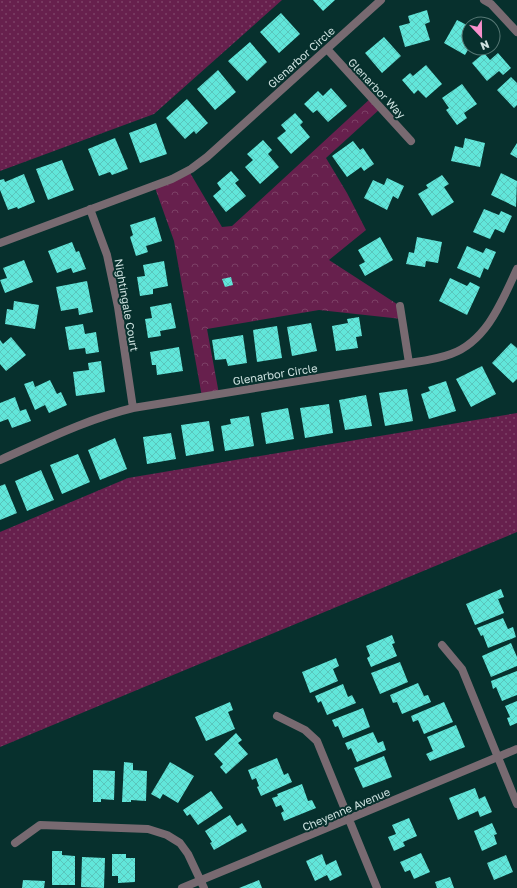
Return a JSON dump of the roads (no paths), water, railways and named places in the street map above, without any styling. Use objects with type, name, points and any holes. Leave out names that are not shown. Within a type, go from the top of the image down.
[{"type":"street","name":"Glenarbor Circle","points":[[0,243],[172,179],[191,170],[381,0]]},
{"type":"street","points":[[484,0],[491,4],[517,32]]},
{"type":"street","name":"Glenarbor Way","points":[[327,49],[412,141]]},
{"type":"street","name":"Nightingale Court","points":[[90,209],[108,255],[118,307],[133,408]]},
{"type":"street","name":"Glenarbor Circle","points":[[0,460],[99,418],[133,408],[409,364],[451,354],[468,344],[482,332],[494,316],[517,269]]},
{"type":"street","points":[[400,306],[409,364]]},
{"type":"street","points":[[442,645],[462,669],[517,804]]},
{"type":"street","points":[[277,716],[305,730],[317,741],[377,888]]},
{"type":"street","name":"Cheyenne Avenue","points":[[182,888],[202,884],[349,819],[517,749]]},
{"type":"street","points":[[15,843],[40,825],[148,829],[167,834],[180,844],[188,854],[202,884]]}]
